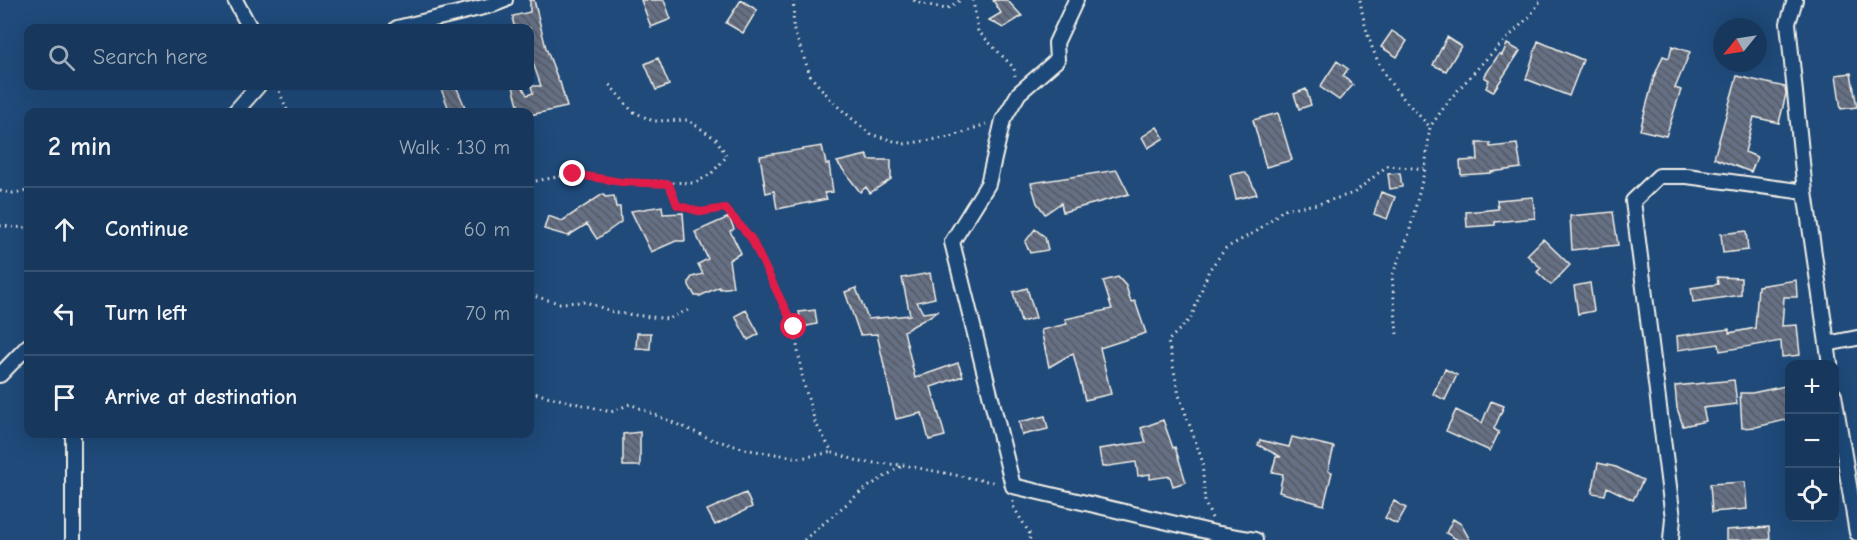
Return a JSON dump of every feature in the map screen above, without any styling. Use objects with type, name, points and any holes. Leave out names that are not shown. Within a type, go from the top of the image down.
[{"type":"street","points":[[235,0],[248,24]]},
{"type":"street","points":[[1076,0],[1056,43],[1057,60],[1019,93],[1003,120],[988,184],[952,242],[1013,486],[1219,534],[1255,540]]},
{"type":"street","points":[[1795,0],[1788,23],[1805,192],[1829,360]]},
{"type":"street","points":[[412,24],[496,2]]},
{"type":"street","points":[[239,108],[254,90]]},
{"type":"street","points":[[1671,540],[1673,518],[1633,201],[1659,176],[1687,176],[1805,192]]},
{"type":"street","points":[[1827,344],[1857,338]]},
{"type":"street","points":[[0,375],[24,350]]},
{"type":"street","points":[[1837,414],[1857,533]]},
{"type":"street","points":[[73,438],[74,540]]},
{"type":"path","points":[[794,0],[793,28],[811,77],[835,104],[870,134],[904,144],[951,137],[1003,120]]},
{"type":"path","points":[[914,0],[946,9],[961,0]]},
{"type":"path","points":[[973,0],[978,31],[1014,68],[1019,93]]},
{"type":"path","points":[[1360,0],[1375,54],[1390,82],[1430,127]]},
{"type":"path","points":[[1397,334],[1392,276],[1408,237],[1425,169],[1430,127],[1450,99],[1487,58],[1530,16],[1541,0]]},
{"type":"path","points":[[534,181],[573,174],[621,182],[695,183],[711,174],[728,156],[716,139],[688,120],[653,121],[632,111],[609,84]]},
{"type":"path","points":[[278,90],[286,108]]},
{"type":"path","points":[[1219,534],[1205,503],[1203,460],[1179,395],[1168,341],[1191,318],[1209,270],[1226,248],[1257,231],[1284,209],[1318,204],[1354,193],[1387,166],[1425,169]]},
{"type":"path","points":[[669,184],[677,205],[701,212],[725,208],[751,238],[794,327],[803,381],[815,422],[832,452]]},
{"type":"path","points":[[0,191],[13,193],[24,191]]},
{"type":"path","points":[[0,226],[24,228]]},
{"type":"path","points":[[534,296],[559,303],[586,302],[615,313],[669,319],[692,308]]},
{"type":"path","points":[[534,393],[611,412],[630,404],[711,439],[749,450],[801,458],[832,452],[861,462],[903,465],[1013,486],[1013,506],[1031,536],[1029,540]]},
{"type":"path","points":[[804,540],[862,490],[903,465]]},
{"type":"building","points":[[530,0],[534,0],[546,48],[567,107],[534,114],[534,108],[519,108],[514,90],[524,90],[527,95],[533,93],[534,86],[541,86],[534,66],[534,24],[514,24],[513,22],[513,16],[530,12]]},
{"type":"building","points":[[641,0],[664,0],[671,19],[651,27]]},
{"type":"building","points":[[741,0],[757,10],[743,33],[726,23]]},
{"type":"building","points":[[993,0],[1007,0],[1022,16],[1003,28],[989,20],[1001,13]]},
{"type":"building","points":[[1392,31],[1407,41],[1397,57],[1381,47]]},
{"type":"building","points":[[1447,37],[1461,46],[1446,71],[1433,65]]},
{"type":"building","points":[[1538,41],[1583,60],[1569,96],[1526,79]]},
{"type":"building","points":[[1507,44],[1520,51],[1493,92],[1486,88],[1489,80],[1484,77],[1499,54],[1502,55]]},
{"type":"building","points":[[1672,46],[1690,52],[1675,88],[1681,90],[1666,136],[1640,130],[1654,77],[1663,56],[1669,58]]},
{"type":"building","points":[[658,58],[669,85],[656,90],[645,64]]},
{"type":"building","points":[[1337,61],[1348,69],[1343,76],[1353,85],[1339,100],[1320,87]]},
{"type":"building","points":[[1851,73],[1857,107],[1841,109],[1836,75]]},
{"type":"building","points":[[1737,76],[1785,87],[1786,94],[1779,123],[1754,117],[1745,152],[1757,157],[1751,172],[1714,158]]},
{"type":"building","points":[[1306,89],[1311,105],[1299,109],[1294,94]]},
{"type":"building","points":[[442,90],[458,90],[465,108],[448,108]]},
{"type":"building","points":[[1278,113],[1292,160],[1266,167],[1253,120]]},
{"type":"building","points":[[1157,127],[1164,138],[1148,148],[1142,137]]},
{"type":"building","points":[[1477,143],[1490,143],[1490,147],[1517,144],[1521,168],[1461,175],[1460,161],[1478,160]]},
{"type":"building","points":[[822,146],[826,164],[829,164],[833,192],[824,193],[827,199],[777,209],[774,191],[766,193],[760,156]]},
{"type":"building","points":[[867,155],[869,160],[891,160],[891,179],[870,193],[866,187],[860,192],[837,162]]},
{"type":"building","points":[[1117,170],[1129,194],[1063,212],[1061,203],[1045,214],[1037,203],[1031,183]]},
{"type":"building","points":[[1244,172],[1257,194],[1236,199],[1230,175]]},
{"type":"building","points":[[1400,173],[1402,187],[1390,189],[1388,174]]},
{"type":"building","points":[[1381,192],[1395,197],[1387,219],[1374,214]]},
{"type":"building","points":[[603,194],[605,197],[614,196],[616,207],[620,207],[621,222],[597,239],[587,224],[568,236],[544,229],[548,216],[562,221]]},
{"type":"building","points":[[1533,197],[1535,218],[1467,227],[1466,212],[1498,209],[1497,200]]},
{"type":"building","points":[[662,206],[663,214],[683,213],[685,241],[676,241],[651,252],[631,211]]},
{"type":"building","points":[[1613,212],[1618,245],[1572,250],[1570,216]]},
{"type":"building","points":[[729,217],[734,229],[730,231],[741,253],[729,260],[733,287],[720,289],[719,287],[695,296],[689,281],[692,277],[703,274],[698,264],[708,259],[695,232]]},
{"type":"building","points":[[1035,229],[1045,237],[1048,250],[1030,253],[1025,242]]},
{"type":"building","points":[[1746,231],[1748,250],[1723,253],[1721,234]]},
{"type":"building","points":[[1543,239],[1570,265],[1551,285],[1537,272],[1541,268],[1527,255]]},
{"type":"building","points":[[930,273],[935,298],[917,302],[923,313],[939,311],[904,331],[915,378],[958,363],[963,376],[931,387],[945,436],[929,440],[922,413],[896,419],[877,334],[860,335],[845,292],[856,288],[868,319],[910,315],[902,278]]},
{"type":"building","points":[[1118,277],[1126,286],[1131,302],[1135,301],[1146,333],[1100,348],[1111,394],[1085,400],[1073,353],[1049,367],[1041,330],[1067,324],[1065,319],[1112,309],[1103,281]]},
{"type":"building","points":[[1717,277],[1741,278],[1741,295],[1693,302],[1691,288],[1718,284]]},
{"type":"building","points":[[1796,280],[1797,297],[1784,297],[1782,326],[1797,325],[1800,355],[1782,357],[1781,341],[1720,351],[1719,344],[1678,350],[1677,336],[1729,329],[1729,333],[1755,328],[1758,286]]},
{"type":"building","points":[[1590,283],[1594,311],[1578,314],[1574,286]]},
{"type":"building","points":[[1027,288],[1036,318],[1021,322],[1013,292]]},
{"type":"building","points":[[746,310],[759,334],[748,340],[735,316]]},
{"type":"building","points":[[815,310],[817,324],[802,327],[799,312]]},
{"type":"building","points":[[637,333],[651,333],[650,349],[636,348]]},
{"type":"building","points":[[1445,369],[1457,375],[1445,400],[1433,394]]},
{"type":"building","points":[[1734,380],[1737,404],[1703,408],[1706,421],[1683,426],[1677,408],[1675,386]]},
{"type":"building","points":[[1785,386],[1785,420],[1742,428],[1740,393],[1752,393]]},
{"type":"building","points":[[1491,401],[1504,406],[1494,429],[1499,432],[1490,451],[1446,431],[1456,410],[1482,423]]},
{"type":"building","points":[[1045,416],[1048,429],[1022,435],[1019,422]]},
{"type":"building","points":[[1163,420],[1173,448],[1175,447],[1186,482],[1173,486],[1170,476],[1150,479],[1150,474],[1138,476],[1136,462],[1102,467],[1099,449],[1146,442],[1141,428]]},
{"type":"building","points":[[640,432],[640,466],[623,466],[623,434]]},
{"type":"building","points":[[1292,437],[1334,447],[1328,471],[1332,472],[1324,505],[1279,492],[1283,474],[1272,472],[1276,457],[1281,457],[1258,445],[1260,440],[1289,447]]},
{"type":"building","points":[[1598,463],[1616,467],[1643,480],[1633,500],[1607,487],[1605,495],[1592,493]]},
{"type":"building","points":[[1745,482],[1747,509],[1712,512],[1710,484]]},
{"type":"building","points":[[746,493],[752,507],[715,525],[707,510]]},
{"type":"building","points":[[1394,501],[1406,508],[1397,524],[1385,518]]},
{"type":"building","points":[[1453,519],[1461,524],[1470,540],[1458,540],[1446,533]]},
{"type":"building","points":[[1769,527],[1770,540],[1726,540],[1726,530]]},
{"type":"route","points":[[573,174],[621,182],[669,184],[677,205],[701,212],[725,208],[751,238],[794,327]]}]
